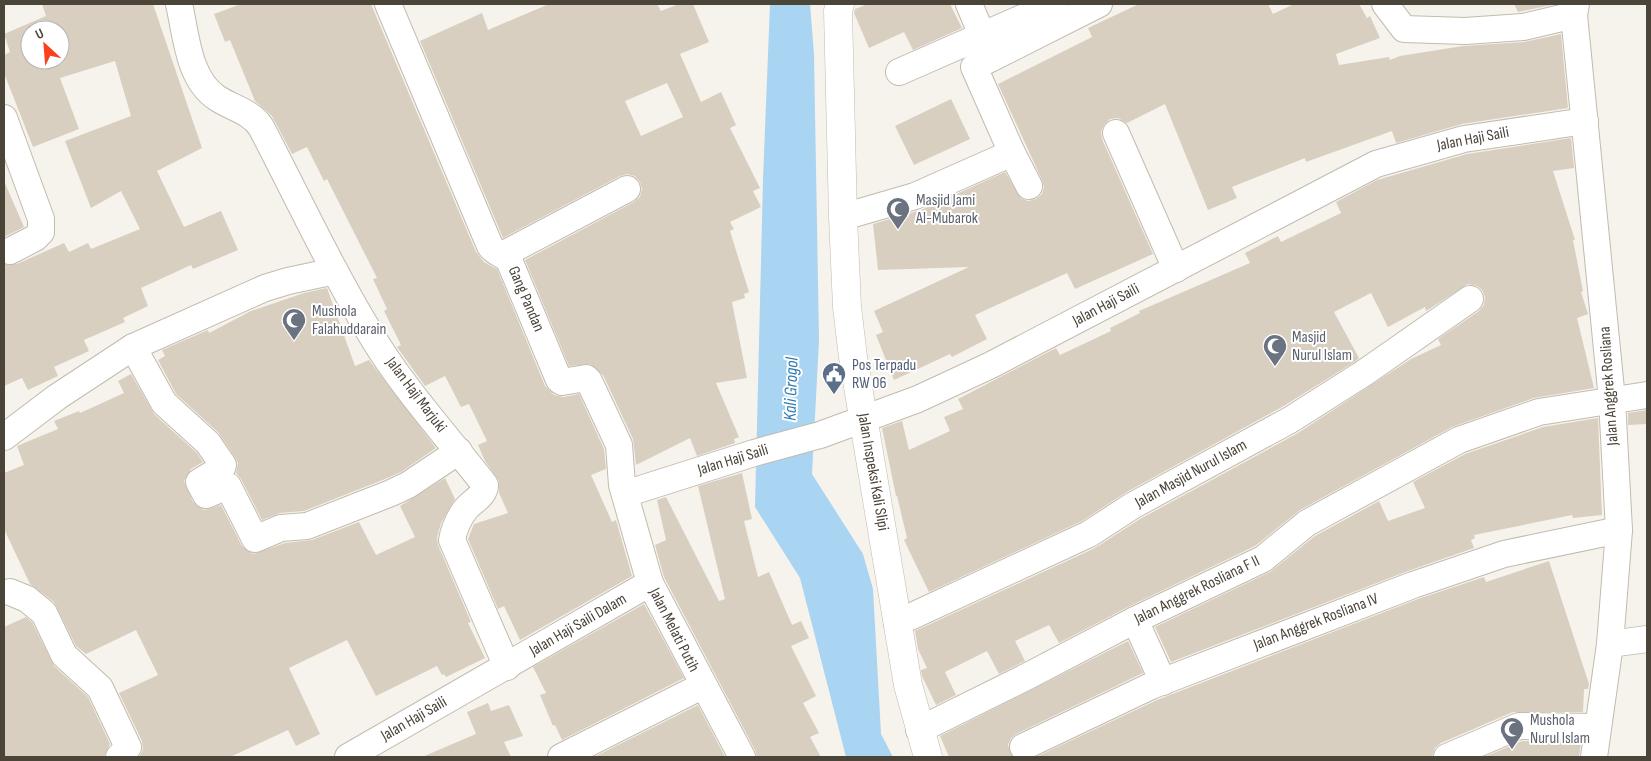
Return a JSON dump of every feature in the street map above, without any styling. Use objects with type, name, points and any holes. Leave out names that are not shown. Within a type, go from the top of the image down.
[{"type":"street","name":"Jalan Haji Marjuki","points":[[179,4],[192,60],[201,82],[216,97],[249,114],[261,127],[335,271],[370,334],[402,380],[485,485],[485,489],[465,510],[453,531],[452,540],[507,666]]},
{"type":"street","name":"Gang Pandan","points":[[388,4],[490,246],[494,251],[504,254],[509,260],[559,380],[562,382],[586,378],[589,381],[618,445],[622,485],[625,494]]},
{"type":"street","name":"Jalan Inspeksi Kali Slipi","points":[[840,4],[838,11],[847,308],[897,623],[919,730],[928,757]]},
{"type":"street","points":[[969,4],[982,36]]},
{"type":"street","points":[[899,72],[1054,4]]},
{"type":"street","points":[[1030,186],[1012,153],[974,67],[1099,4]]},
{"type":"street","name":"Jalan Anggrek Rosliana","points":[[1385,4],[1404,29],[1465,31],[1523,27],[1575,9],[1612,400],[1619,530],[1610,644],[1594,757]]},
{"type":"street","points":[[4,118],[41,219],[41,232],[35,238],[10,251]]},
{"type":"street","name":"Jalan Haji Saili","points":[[625,494],[812,436],[918,399],[991,366],[1376,164],[1464,139],[1585,121]]},
{"type":"street","points":[[1116,133],[1176,269]]},
{"type":"street","points":[[843,217],[915,196],[1012,153]]},
{"type":"street","points":[[504,254],[627,189]]},
{"type":"street","points":[[4,437],[57,397],[133,347],[265,288],[335,271]]},
{"type":"street","name":"Jalan Masjid Nurul Islam","points":[[897,623],[1089,534],[1132,506],[1290,420],[1364,373],[1470,299]]},
{"type":"street","points":[[133,347],[164,403],[208,443],[223,465],[222,468],[200,482],[206,495],[228,486],[255,539],[282,528],[307,526],[391,493],[408,485],[459,450]]},
{"type":"street","name":"Jalan Anggrek Rosliana F II","points":[[919,730],[1135,620],[1263,559],[1307,523],[1459,440],[1539,412],[1647,395]]},
{"type":"street","name":"Jalan Melati Putih","points":[[625,494],[650,583],[702,686],[742,757]]},
{"type":"street","name":"Jalan Anggrek Rosliana IV","points":[[1023,747],[1086,715],[1163,682],[1413,585],[1504,554],[1619,530]]},
{"type":"street","name":"Jalan Haji Saili Dalam","points":[[507,666],[650,583]]},
{"type":"street","points":[[6,589],[27,598],[44,613],[64,655],[100,688],[128,747],[119,757]]},
{"type":"street","points":[[1135,620],[1163,682]]},
{"type":"street","points":[[1610,644],[1647,638]]},
{"type":"street","name":"Jalan Haji Saili","points":[[348,757],[507,666]]},
{"type":"street","points":[[561,757],[702,686]]},
{"type":"street","points":[[1446,757],[1519,726],[1597,727]]},
{"type":"water","name":"Kali Grogol","points":[[770,4],[810,4],[814,54],[819,340],[812,474],[863,554],[873,589],[881,734],[893,757],[846,757],[800,578],[755,507],[763,179]]},
{"type":"building","points":[[42,4],[153,4],[202,148],[157,171],[184,227],[221,211],[238,250],[193,269],[191,265],[141,288],[148,306],[123,318],[125,322],[84,340],[89,351],[54,367],[58,376],[28,390],[22,378],[4,386],[4,264],[17,264],[64,243],[69,252],[88,243],[91,249],[140,229],[121,191],[91,208],[65,141],[131,116],[115,61],[60,78],[79,129],[33,147],[4,73],[4,55],[10,52],[4,34],[20,27],[20,70],[70,70],[70,20],[37,20],[46,16]]},
{"type":"building","points":[[241,4],[371,4],[476,252],[484,262],[497,269],[545,386],[554,395],[564,397],[579,394],[604,449],[606,469],[591,475],[612,522],[616,520],[632,576],[520,640],[504,606],[498,609],[468,539],[474,524],[508,513],[499,493],[499,481],[485,461],[478,445],[487,441],[469,404],[461,407],[445,376],[425,386],[397,347],[401,345],[384,311],[387,309],[373,279],[377,278],[327,179],[324,181],[307,147],[292,154],[272,116],[255,101],[230,40],[225,42],[214,14]]},
{"type":"building","points":[[549,4],[657,4],[661,11],[679,4],[693,4],[709,42],[680,54],[701,102],[721,92],[736,125],[730,128],[760,188],[753,191],[761,207],[730,222],[734,229],[730,231],[749,292],[744,294],[745,298],[732,302],[747,378],[716,383],[739,437],[734,439],[735,443],[697,456],[690,438],[636,465],[633,439],[603,375],[590,364],[569,366],[525,260],[634,202],[640,197],[642,189],[640,182],[635,176],[627,174],[620,176],[503,238],[420,41],[482,13],[488,30]],"holes":[[[667,83],[683,117],[641,136],[625,101]]]},
{"type":"building","points":[[868,4],[950,4],[962,28],[913,50],[904,32],[869,48],[854,13],[855,9]]},
{"type":"building","points":[[1139,4],[1268,4],[1273,14],[1294,4],[1359,4],[1367,18],[1370,16],[1380,38],[1336,54],[1339,65],[1389,57],[1390,60],[1400,56],[1463,46],[1524,42],[1561,34],[1568,108],[1462,124],[1396,143],[1392,131],[1306,162],[1305,158],[1232,187],[1237,198],[1208,210],[1165,104],[1127,123],[1118,118],[1110,119],[1104,125],[1101,132],[1102,139],[1153,254],[1075,289],[1067,273],[975,315],[987,339],[952,357],[950,354],[894,380],[876,335],[883,332],[874,311],[969,267],[878,270],[873,224],[921,210],[1005,172],[1021,198],[1028,201],[1036,199],[1042,194],[1044,187],[1042,180],[998,84],[1092,37],[1088,28]]},
{"type":"building","points":[[1514,4],[1556,4],[1518,12]]},
{"type":"building","points":[[951,99],[970,139],[914,165],[895,126]]},
{"type":"building","points":[[1571,138],[1574,168],[1553,171],[1575,240],[1573,240],[1583,291],[1581,292],[1588,314],[1577,318],[1594,388],[1534,398],[1452,427],[1300,510],[1255,546],[1128,607],[1059,643],[1049,625],[1015,641],[1025,661],[999,674],[987,651],[945,672],[956,695],[936,705],[922,676],[921,670],[927,668],[918,649],[915,631],[1095,548],[1140,519],[1298,433],[1411,359],[1441,345],[1438,339],[1479,311],[1484,305],[1485,297],[1482,290],[1477,286],[1468,284],[1426,311],[1425,307],[1388,327],[1371,293],[1334,312],[1359,358],[1356,361],[1282,407],[1125,493],[1082,521],[929,592],[904,540],[907,538],[882,428],[902,421],[909,450],[950,431],[944,417],[963,409],[958,399],[1056,348],[1060,355],[1111,331],[1110,328],[1140,313],[1139,311],[1250,263],[1245,253],[1278,236],[1281,242],[1341,213],[1336,202],[1377,180],[1467,154]]},
{"type":"building","points":[[4,181],[24,227],[4,237]]},
{"type":"building","points":[[327,288],[355,366],[369,360],[436,448],[401,472],[385,479],[304,511],[280,513],[262,520],[236,473],[238,463],[235,457],[218,432],[176,394],[158,360],[165,356],[162,350],[208,330],[209,333],[251,311],[304,293]]},
{"type":"building","points":[[131,374],[154,414],[197,453],[203,462],[191,469],[184,481],[193,502],[204,510],[221,505],[242,546],[253,554],[285,543],[312,540],[359,522],[376,555],[415,537],[400,506],[445,478],[455,499],[441,523],[437,537],[438,545],[471,622],[468,623],[485,658],[446,677],[444,674],[442,675],[437,666],[376,696],[347,640],[289,668],[320,734],[296,746],[288,730],[230,757],[139,757],[143,750],[142,741],[119,693],[158,675],[136,630],[86,654],[76,646],[54,602],[30,584],[4,529],[4,473],[24,465],[17,446],[58,429],[54,421],[79,411],[80,413],[124,393],[118,381]]},
{"type":"building","points":[[1647,410],[1647,424],[1628,425],[1628,413]]},
{"type":"building","points":[[1598,418],[1602,515],[1573,518],[1572,515],[1474,535],[1475,538],[1471,540],[1474,548],[1408,571],[1171,662],[1155,627],[1270,572],[1315,536],[1379,501],[1388,521],[1425,508],[1413,482],[1465,454],[1543,427]]},
{"type":"building","points":[[742,473],[752,519],[744,521],[758,577],[769,572],[792,625],[801,621],[809,638],[791,646],[816,696],[803,703],[819,733],[810,737],[821,757],[757,757],[664,577],[655,545],[666,540],[657,500],[666,497],[719,601],[725,599],[698,486]]},
{"type":"building","points":[[1549,561],[1589,684],[1588,689],[1584,689],[1583,712],[1513,712],[1441,743],[1435,748],[1432,757],[1036,757],[1157,700],[1418,599],[1484,577],[1486,582]]},
{"type":"building","points":[[644,604],[684,678],[562,740],[555,725],[553,726],[540,695],[546,693],[533,667]]},
{"type":"building","points":[[26,617],[32,622],[54,666],[88,697],[110,744],[104,757],[4,757],[4,627]]},
{"type":"building","points":[[1128,641],[1143,673],[1016,734],[1011,738],[1008,745],[1013,757],[949,757],[940,736]]},
{"type":"building","points":[[488,703],[491,711],[509,705],[523,736],[504,742],[511,757],[422,757],[476,734],[467,712]]},
{"type":"building","points":[[698,705],[725,757],[594,757]]},
{"type":"building","points":[[1522,741],[1581,742],[1579,757],[1484,757]]},
{"type":"place","name":"Masjid Jami Al-Mubarok","points":[[898,230]]},
{"type":"place","name":"Mushola Falahuddarain","points":[[294,341]]},
{"type":"place","name":"Masjid Nurul Islam","points":[[1275,367]]},
{"type":"place","name":"Pos Terpadu RW 06","points":[[834,395]]},
{"type":"place","name":"Mushola Nurul Islam","points":[[1512,750]]}]
